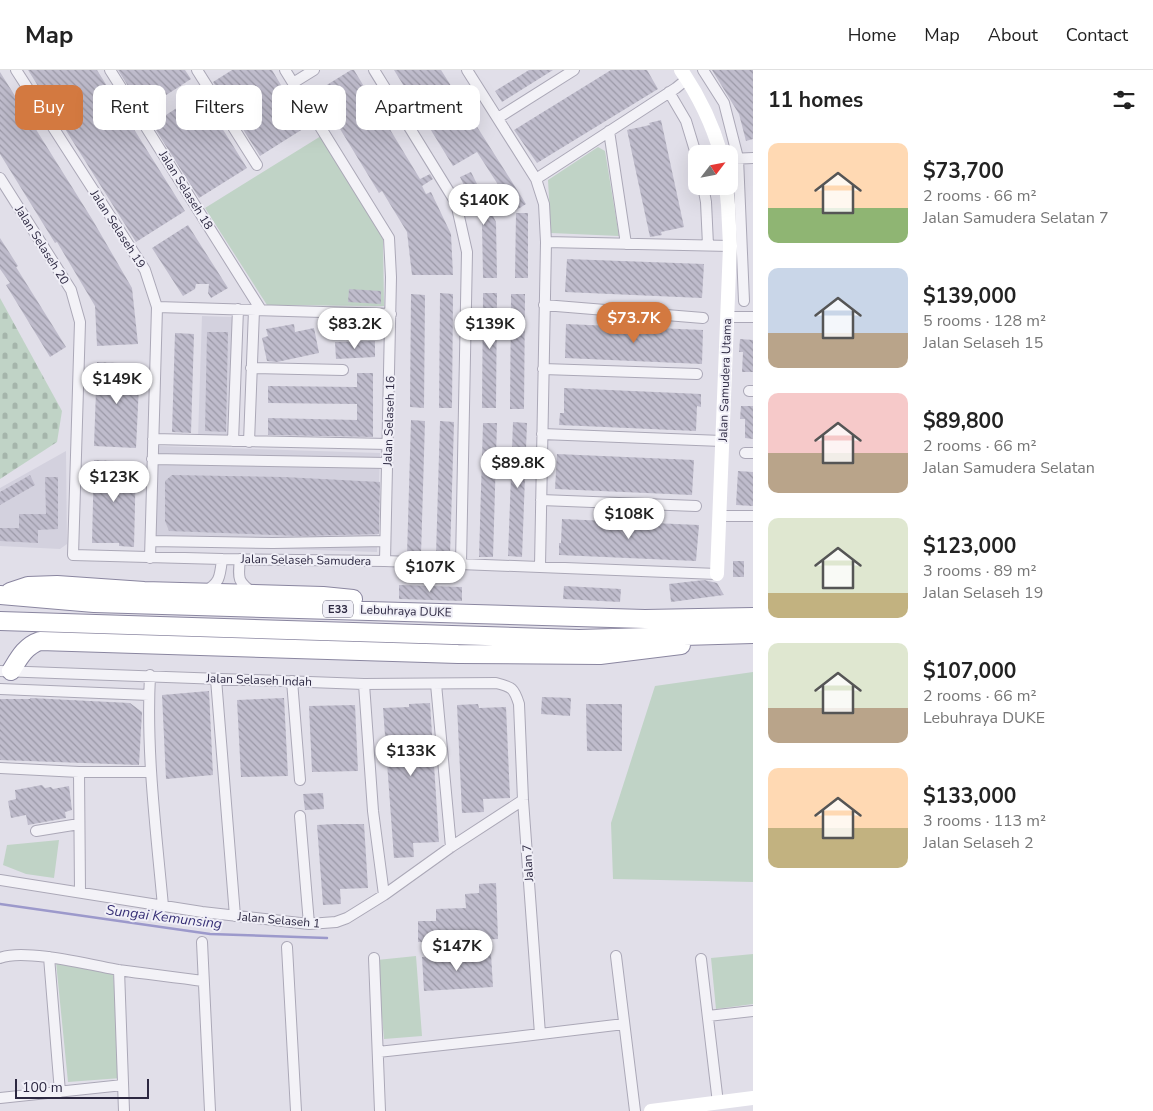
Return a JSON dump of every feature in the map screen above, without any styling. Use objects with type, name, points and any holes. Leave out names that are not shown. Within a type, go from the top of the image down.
[{"type":"highway","points":[[0,595],[28,586],[38,585],[257,595],[323,596],[408,603],[501,614]]},
{"type":"highway","name":"Lebuhraya DUKE","points":[[0,595],[94,604],[645,618],[753,617]]},
{"type":"highway","name":"Lebuhraya DUKE","points":[[0,621],[579,639],[753,634]]},
{"type":"highway","points":[[6,671],[26,648],[40,641],[408,653],[600,655],[674,647],[704,635]]},
{"type":"street","name":"Jalan Selaseh 19","points":[[16,70],[145,270],[157,307],[150,558]]},
{"type":"street","name":"Jalan Selaseh 18","points":[[110,70],[258,310]]},
{"type":"street","points":[[197,70],[257,165]]},
{"type":"street","name":"Jalan Selaseh 16","points":[[285,70],[389,238],[391,314],[384,561]]},
{"type":"street","points":[[293,83],[314,70]]},
{"type":"street","points":[[374,70],[456,202],[467,252],[461,563]]},
{"type":"street","points":[[467,70],[536,179],[544,204],[546,242],[540,566]]},
{"type":"street","points":[[498,118],[574,70]]},
{"type":"street","points":[[703,70],[724,103],[732,145]]},
{"type":"street","points":[[536,179],[669,92],[684,74],[705,109],[718,145]]},
{"type":"street","points":[[669,92],[686,121],[693,145]]},
{"type":"street","points":[[609,131],[626,244]]},
{"type":"street","points":[[738,159],[753,158]]},
{"type":"street","name":"Jalan Selaseh 20","points":[[0,178],[70,290],[80,322],[73,555]]},
{"type":"street","points":[[705,195],[708,246]]},
{"type":"street","name":"Jalan Samudera Utama","points":[[717,574],[730,246],[727,195]]},
{"type":"street","points":[[737,195],[744,301]]},
{"type":"street","points":[[546,242],[730,246]]},
{"type":"street","points":[[544,305],[703,318]]},
{"type":"street","points":[[157,307],[391,314]]},
{"type":"street","points":[[233,441],[238,309]]},
{"type":"street","points":[[249,442],[251,368],[258,310]]},
{"type":"street","points":[[727,317],[753,317]]},
{"type":"street","points":[[251,368],[342,370]]},
{"type":"street","points":[[543,369],[697,374]]},
{"type":"street","points":[[542,434],[722,441]]},
{"type":"street","points":[[153,439],[388,444]]},
{"type":"street","points":[[152,459],[387,463]]},
{"type":"street","points":[[541,500],[696,506]]},
{"type":"street","points":[[719,516],[753,516]]},
{"type":"street","points":[[151,541],[385,542]]},
{"type":"street","name":"Jalan Selaseh Samudera","points":[[73,555],[461,563],[717,574]]},
{"type":"street","points":[[203,592],[214,586],[218,580],[222,559]]},
{"type":"street","points":[[240,559],[238,575],[240,582],[257,595]]},
{"type":"street","name":"Jalan Selaseh Indah","points":[[6,671],[364,684],[496,683],[507,686],[515,691]]},
{"type":"street","points":[[150,675],[151,772],[163,906]]},
{"type":"street","points":[[216,679],[235,916]]},
{"type":"street","points":[[292,681],[300,780]]},
{"type":"street","points":[[364,684],[373,811],[384,894]]},
{"type":"street","points":[[436,684],[451,846]]},
{"type":"street","points":[[0,689],[149,695]]},
{"type":"street","name":"Jalan 7","points":[[515,691],[519,704],[523,800],[540,1034]]},
{"type":"street","points":[[0,768],[79,772],[151,772]]},
{"type":"street","points":[[79,772],[80,891]]},
{"type":"street","name":"Jalan Selaseh 1","points":[[0,879],[235,916],[309,924],[336,922],[347,918],[384,894],[451,846],[523,800]]},
{"type":"street","points":[[300,816],[309,924]]},
{"type":"street","points":[[36,831],[79,824]]},
{"type":"street","points":[[202,942],[210,1111]]},
{"type":"street","points":[[287,947],[296,1111]]},
{"type":"street","points":[[0,958],[7,955],[49,957],[119,970],[203,981]]},
{"type":"street","points":[[616,956],[635,1111]]},
{"type":"street","points":[[49,957],[60,1092]]},
{"type":"street","points":[[374,958],[380,1111]]},
{"type":"street","points":[[701,959],[718,1103]]},
{"type":"street","points":[[119,970],[124,1111]]},
{"type":"street","points":[[708,1016],[753,1011]]},
{"type":"street","points":[[378,1052],[624,1024]]},
{"type":"street","points":[[0,1098],[123,1085]]},
{"type":"street","points":[[651,1111],[686,1109],[753,1098]]},
{"type":"shaded area","points":[[202,316],[233,317],[230,437],[198,438]]},
{"type":"shaded area","points":[[158,446],[380,453],[377,552],[156,545]]},
{"type":"shaded area","points":[[66,451],[67,544],[60,549],[0,546],[0,488]]},
{"type":"green space","points":[[321,136],[383,239],[384,306],[267,305],[205,208]]},
{"type":"green space","points":[[598,147],[605,151],[619,236],[551,233],[548,180]]},
{"type":"green space","points":[[0,298],[62,411],[57,442],[0,479]]},
{"type":"green space","points":[[753,672],[753,882],[613,879],[611,823],[655,686]]},
{"type":"green space","points":[[59,840],[54,878],[26,874],[3,865],[7,845]]},
{"type":"green space","points":[[753,954],[753,1004],[716,1009],[711,958]]},
{"type":"green space","points":[[416,956],[422,1036],[384,1039],[377,960]]},
{"type":"green space","points":[[56,962],[113,973],[121,1078],[68,1082]]},
{"type":"building","points":[[28,70],[97,70],[106,85],[93,85],[93,130],[134,130],[185,211],[136,242],[66,130],[83,130],[83,85],[37,85]]},
{"type":"building","points":[[118,70],[185,70],[191,79],[182,85],[176,85],[176,89],[166,95],[166,85],[127,85]]},
{"type":"building","points":[[232,70],[272,70],[281,85],[272,85],[272,130],[301,130],[260,156],[243,130],[262,130],[262,85],[215,85],[213,82]]},
{"type":"building","points":[[354,70],[363,85],[356,85],[356,130],[390,130],[420,179],[430,174],[433,179],[422,186],[426,194],[431,192],[451,234],[453,275],[412,275],[407,232],[382,191],[379,193],[341,130],[346,130],[346,85],[327,85]]},
{"type":"building","points":[[394,70],[441,70],[451,85],[403,85]]},
{"type":"building","points":[[529,70],[553,70],[502,102],[495,91]]},
{"type":"building","points":[[611,70],[647,70],[658,89],[537,163],[514,130]]},
{"type":"building","points":[[712,70],[753,70],[753,139],[746,141],[739,114]]},
{"type":"building","points":[[0,72],[15,96],[15,130],[36,130],[92,219],[132,288],[138,344],[97,346],[95,306],[57,242],[55,243],[0,154]]},
{"type":"building","points":[[176,108],[176,130],[223,130],[247,168],[199,198],[156,130],[166,130],[166,115]]},
{"type":"building","points":[[661,120],[684,227],[661,232],[662,235],[650,237],[627,130],[650,125],[649,123]]},
{"type":"building","points":[[431,130],[479,130],[526,204],[515,211],[477,152],[453,166]]},
{"type":"building","points":[[471,172],[496,222],[497,278],[483,278],[482,223],[460,177]]},
{"type":"building","points":[[516,213],[528,213],[528,278],[515,278]]},
{"type":"building","points":[[188,225],[228,288],[211,298],[208,293],[209,284],[196,284],[195,289],[183,296],[152,248]]},
{"type":"building","points":[[0,238],[66,347],[50,357],[6,285],[10,283],[0,269]]},
{"type":"building","points":[[567,259],[704,264],[702,298],[565,292]]},
{"type":"building","points":[[349,289],[381,291],[381,304],[348,302]]},
{"type":"building","points":[[440,293],[453,294],[452,408],[439,408]]},
{"type":"building","points":[[483,293],[497,293],[496,408],[482,408]]},
{"type":"building","points":[[411,294],[425,295],[424,408],[410,407]]},
{"type":"building","points":[[511,294],[525,294],[524,409],[510,409]]},
{"type":"building","points":[[294,324],[295,332],[314,328],[319,353],[277,362],[267,361],[262,338],[268,336],[266,329]]},
{"type":"building","points":[[566,324],[703,330],[702,364],[565,358]]},
{"type":"building","points":[[207,332],[228,332],[226,432],[205,431]]},
{"type":"building","points":[[175,333],[194,334],[191,433],[172,432]]},
{"type":"building","points":[[740,339],[753,340],[753,372],[742,372],[743,352],[739,352]]},
{"type":"building","points":[[375,341],[375,357],[336,359],[335,342]]},
{"type":"building","points":[[97,362],[140,364],[136,448],[94,446]]},
{"type":"building","points":[[357,373],[373,373],[373,437],[268,435],[268,418],[357,420],[357,404],[268,403],[268,386],[357,387]]},
{"type":"building","points":[[564,388],[701,394],[701,407],[697,406],[696,431],[559,425],[560,413],[564,413]]},
{"type":"building","points":[[741,406],[753,406],[753,439],[745,438],[745,419],[740,419]]},
{"type":"building","points":[[411,420],[425,421],[421,555],[407,555]]},
{"type":"building","points":[[440,421],[454,422],[450,556],[436,555]]},
{"type":"building","points":[[513,422],[527,423],[522,557],[508,556]]},
{"type":"building","points":[[483,423],[497,423],[493,557],[479,557]]},
{"type":"building","points":[[557,454],[694,460],[692,495],[555,489]]},
{"type":"building","points":[[94,460],[136,462],[134,547],[119,546],[119,543],[92,543]]},
{"type":"building","points":[[738,471],[753,472],[753,506],[736,505]]},
{"type":"building","points":[[30,475],[35,485],[0,505],[0,492]]},
{"type":"building","points":[[172,475],[284,477],[380,482],[379,534],[300,536],[169,531],[165,521],[165,481]]},
{"type":"building","points":[[45,477],[58,477],[58,529],[38,530],[38,543],[0,541],[0,528],[19,528],[19,514],[46,514]]},
{"type":"building","points":[[562,519],[699,525],[696,561],[559,555]]},
{"type":"building","points":[[733,561],[744,561],[744,577],[733,577]]},
{"type":"building","points":[[704,580],[717,583],[724,595],[671,602],[669,584]]},
{"type":"building","points":[[399,585],[462,587],[462,601],[399,599]]},
{"type":"building","points":[[564,586],[621,589],[620,602],[563,599]]},
{"type":"building","points":[[209,691],[213,775],[166,779],[162,695]]},
{"type":"building","points":[[542,697],[571,698],[570,716],[541,714]]},
{"type":"building","points":[[30,698],[130,703],[142,712],[139,765],[0,760],[0,699]]},
{"type":"building","points":[[284,698],[288,776],[241,777],[237,700]]},
{"type":"building","points":[[430,703],[439,842],[413,843],[414,857],[394,858],[383,708],[409,707],[409,704]]},
{"type":"building","points":[[478,704],[479,708],[506,707],[510,798],[483,799],[484,812],[462,813],[457,705]]},
{"type":"building","points":[[586,704],[622,704],[622,751],[587,751]]},
{"type":"building","points":[[355,705],[358,771],[312,772],[309,706]]},
{"type":"building","points":[[42,785],[45,788],[51,787],[53,789],[69,786],[72,810],[65,812],[66,818],[28,825],[26,815],[11,818],[8,801],[16,799],[15,790]]},
{"type":"building","points":[[323,793],[324,809],[305,810],[303,794]]},
{"type":"building","points":[[364,824],[368,888],[340,889],[341,904],[323,905],[317,825]]},
{"type":"building","points":[[496,883],[498,939],[418,942],[418,921],[436,921],[436,909],[466,908],[465,894],[479,893],[479,884]]},
{"type":"building","points":[[491,954],[493,987],[424,991],[422,957]]},
{"type":"waterway","name":"Sungai Kemunsing","points":[[0,904],[210,934],[327,938]]}]
